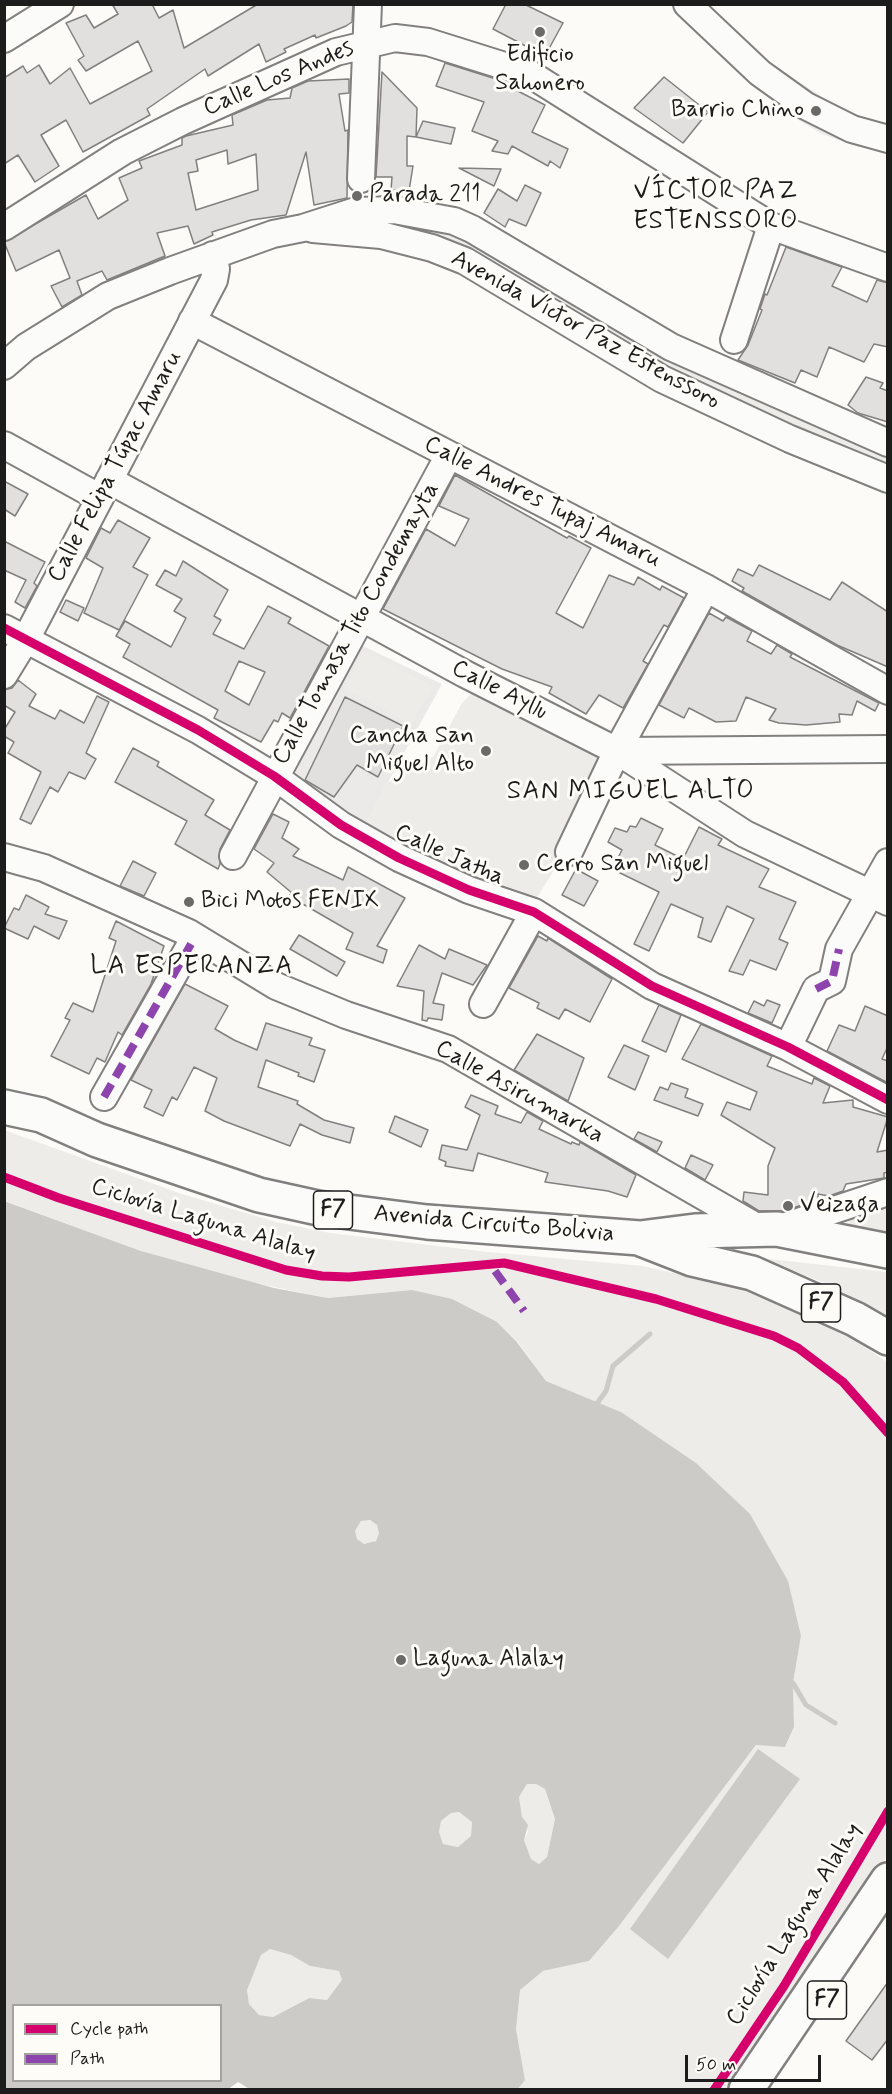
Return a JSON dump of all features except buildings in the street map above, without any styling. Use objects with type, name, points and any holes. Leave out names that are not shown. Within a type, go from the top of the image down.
[{"type":"highway","name":"Avenida Circuito Bolivia","points":[[4,1089],[41,1115],[97,1140],[259,1195],[318,1208],[427,1222],[640,1238],[694,1231],[770,1230],[888,1251]]},
{"type":"highway","name":"Avenida Circuito Bolivia","points":[[4,1107],[41,1115]]},
{"type":"highway","name":"Avenida Circuito Bolivia","points":[[640,1238],[692,1259],[752,1273],[855,1319],[888,1338]]},
{"type":"highway","name":"F7","points":[[746,2090],[888,1880]]},
{"type":"highway","name":"F7","points":[[766,2090],[888,1910]]},
{"type":"street","points":[[4,39],[60,4]]},
{"type":"street","points":[[361,179],[368,4]]},
{"type":"street","points":[[687,4],[759,73],[806,106],[852,129],[888,139]]},
{"type":"street","name":"Calle Los Andes","points":[[4,227],[122,152],[183,121],[336,52],[365,43],[395,38],[428,42],[530,74],[771,226],[888,268]]},
{"type":"street","name":"Avenida Víctor Paz Estenssoro","points":[[303,228],[356,210],[394,210],[454,221],[687,356],[888,443]]},
{"type":"street","points":[[734,340],[771,226]]},
{"type":"street","points":[[4,366],[26,347],[108,296],[273,234],[303,228]]},
{"type":"street","name":"Avenida Víctor Paz Estenssoro","points":[[303,228],[381,235],[432,248],[465,261],[662,379],[790,439],[888,479]]},
{"type":"street","name":"Calle Felipa Túpac Amaru","points":[[4,675],[15,633],[105,489],[214,280],[216,269],[213,255]]},
{"type":"street","name":"Calle Andres Tupaj Amaru","points":[[192,321],[706,588],[888,691]]},
{"type":"street","name":"Calle Ayllu","points":[[4,445],[105,489],[361,618],[617,751],[745,834],[878,898]]},
{"type":"street","name":"Calle Tomasa Tito Condemayta","points":[[232,856],[449,455]]},
{"type":"street","points":[[569,852],[617,751],[706,588]]},
{"type":"street","name":"Calle Jatha","points":[[15,633],[198,730],[274,776],[341,825],[399,858],[469,890],[534,912],[652,986],[788,1047],[888,1101]]},
{"type":"street","points":[[617,751],[888,749]]},
{"type":"street","name":"Calle Asirumarka","points":[[4,857],[44,868],[195,937],[276,986],[346,1015],[448,1049],[770,1230]]},
{"type":"street","points":[[788,1047],[816,989],[832,981],[839,950],[878,898],[888,862]]},
{"type":"street","points":[[483,1004],[534,912]]},
{"type":"street","points":[[104,1096],[195,937]]},
{"type":"street","points":[[770,1230],[888,1192]]},
{"type":"shaded area","name":"Barrio Chino","points":[[781,70],[836,106],[887,128],[887,153],[855,146],[822,134],[792,116],[762,92]]},
{"type":"shaded area","points":[[430,221],[887,455],[887,472],[669,372],[454,242],[430,233],[380,223]]},
{"type":"shaded area","points":[[361,645],[442,684],[365,824],[290,783]]},
{"type":"shaded area","points":[[364,650],[433,686],[412,724],[344,689]]},
{"type":"shaded area","points":[[472,693],[610,759],[551,875],[534,902],[405,851],[365,824],[385,784],[433,757],[462,703]]},
{"type":"shaded area","points":[[4,1130],[182,1194],[276,1222],[330,1233],[488,1252],[643,1266],[730,1286],[782,1302],[832,1325],[887,1362],[887,1856],[731,2089],[518,2089],[525,2080],[516,2029],[519,1990],[543,1971],[589,1961],[619,1926],[756,1745],[786,1746],[794,1727],[793,1683],[801,1636],[621,1412],[546,1381],[517,1341],[497,1322],[412,1290],[328,1298],[231,1278],[141,1251],[5,1201]]},
{"type":"shaded area","name":"Laguna Alalay","points":[[4,1201],[141,1251],[274,1288],[328,1298],[412,1290],[452,1299],[497,1322],[516,1341],[546,1381],[621,1412],[696,1463],[750,1514],[788,1581],[801,1636],[793,1683],[794,1727],[785,1747],[756,1745],[619,1926],[589,1961],[543,1971],[520,1990],[516,2029],[525,2080],[518,2089],[251,2090],[238,2082],[227,2090],[5,2089]],"holes":[[[370,1520],[377,1525],[379,1533],[376,1541],[364,1544],[357,1539],[355,1531],[361,1521]],[[527,1784],[536,1784],[545,1789],[555,1819],[547,1857],[539,1864],[531,1859],[524,1840],[528,1825],[522,1817],[519,1797]],[[459,1812],[472,1822],[471,1836],[458,1847],[443,1844],[439,1832],[441,1821],[451,1813]],[[270,1949],[291,1955],[310,1966],[339,1971],[342,1980],[327,2000],[309,1998],[273,2017],[259,2015],[249,2004],[247,1990],[261,1955]]]},
{"type":"shaded area","points":[[887,1201],[887,1233],[849,1224],[850,1213]]},
{"type":"shaded area","points":[[760,1258],[887,1272],[887,1318],[825,1283]]},
{"type":"shaded area","points":[[367,1520],[376,1523],[379,1532],[376,1541],[367,1544],[358,1541],[355,1532],[358,1523]]},
{"type":"shaded area","points":[[758,1749],[800,1779],[668,1959],[630,1929]]},
{"type":"shaded area","points":[[527,1784],[536,1784],[545,1789],[555,1819],[547,1857],[539,1864],[531,1859],[524,1840],[528,1832],[522,1817],[519,1797]]},
{"type":"shaded area","points":[[459,1812],[472,1822],[471,1836],[458,1847],[443,1844],[439,1832],[441,1821],[451,1813]]},
{"type":"shaded area","points":[[270,1949],[291,1955],[310,1966],[340,1971],[343,1980],[327,2000],[308,1998],[273,2017],[259,2015],[249,2004],[247,1990],[261,1955]]},
{"type":"waterway","points":[[593,1409],[606,1391],[613,1366],[650,1334]]},
{"type":"waterway","points":[[788,1683],[793,1683],[806,1705],[835,1723]]},
{"type":"marked path","points":[[104,1097],[195,937]]},
{"type":"marked path","points":[[816,989],[832,981],[839,949]]},
{"type":"marked path","points":[[495,1271],[524,1311]]},
{"type":"cycle path","points":[[4,628],[198,730],[274,776],[341,825],[399,858],[469,890],[534,912],[652,986],[788,1047],[888,1100]]},
{"type":"cycle path","name":"Ciclovía Laguna Alalay","points":[[4,1177],[59,1198],[286,1270],[322,1276],[349,1277],[504,1263],[656,1299],[774,1336],[798,1348],[843,1382],[888,1433]]},
{"type":"cycle path","name":"Ciclovía Laguna Alalay","points":[[714,2090],[784,1986],[888,1811]]},
{"type":"place","name":"Edificio Sahonero","points":[[540,32]]},
{"type":"place","name":"Barrio Chino","points":[[816,111]]},
{"type":"place","name":"Parada 211","points":[[357,196]]},
{"type":"place","name":"Cancha San Miguel Alto","points":[[486,751]]},
{"type":"place","name":"Cerro San Miguel","points":[[524,865]]},
{"type":"place","name":"Bici Motos FENIX","points":[[189,902]]},
{"type":"place","name":"Veizaga","points":[[788,1206]]},
{"type":"place","name":"Laguna Alalay","points":[[401,1660]]},
{"type":"district","name":"VÍCTOR PAZ ESTENSSORO","points":[[716,208]]},
{"type":"district","name":"SAN MIGUEL ALTO","points":[[631,793]]},
{"type":"district","name":"LA ESPERANZA","points":[[192,968]]}]
